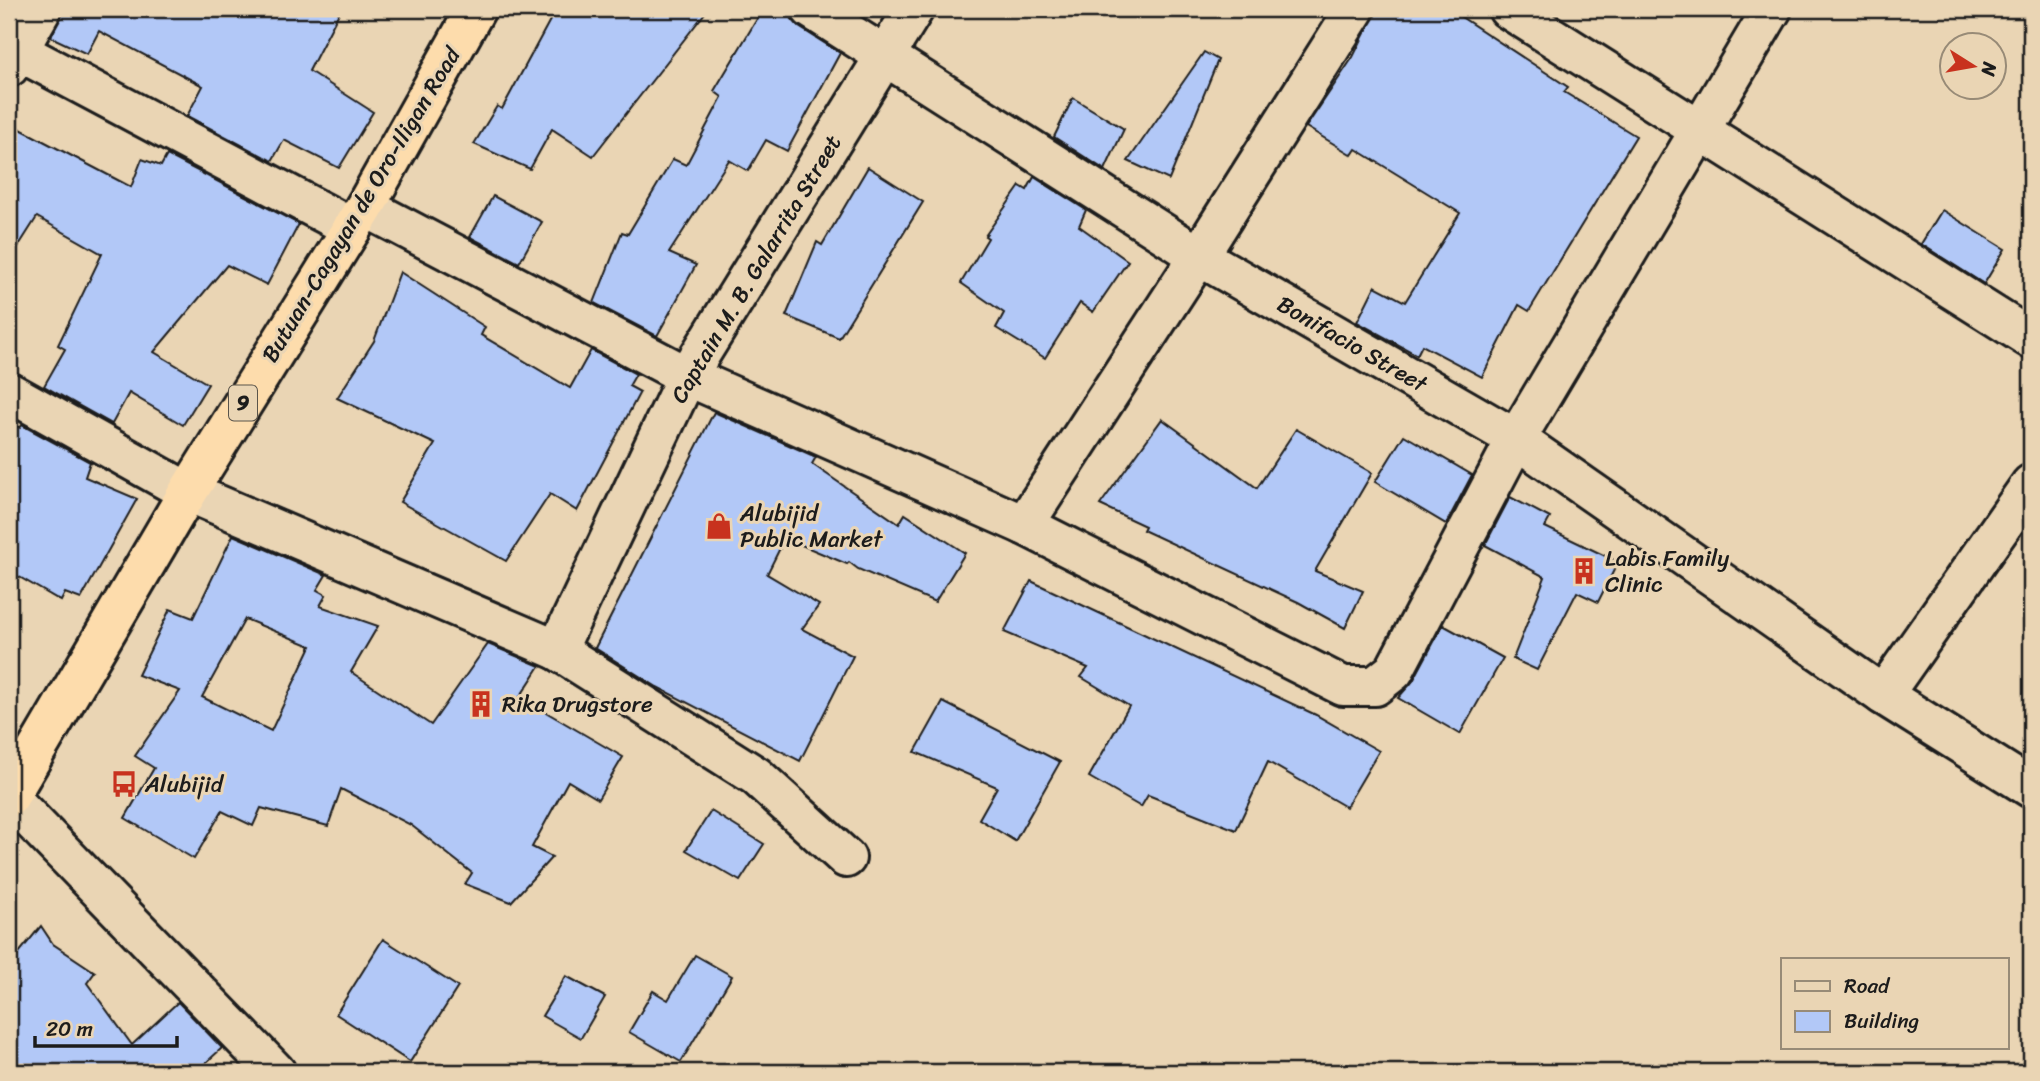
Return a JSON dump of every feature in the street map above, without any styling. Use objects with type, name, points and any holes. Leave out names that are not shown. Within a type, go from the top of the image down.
[{"type":"highway","name":"Butuan-Cagayan de Oro-Iligan Road","points":[[9,797],[188,492],[359,217],[476,9]]},
{"type":"street","points":[[42,9],[12,54],[359,217],[687,376],[1024,525],[1343,686],[1375,686],[1394,671],[1516,439],[1772,9]]},
{"type":"street","name":"Bonifacio Street","points":[[811,9],[1199,256],[1516,439],[1883,695],[2031,788]]},
{"type":"street","name":"Captain M. B. Galarrita Street","points":[[557,650],[687,376],[914,9]]},
{"type":"street","points":[[1024,525],[1199,256],[1354,9]]},
{"type":"street","points":[[1508,9],[2031,339]]},
{"type":"street","points":[[9,391],[188,492],[557,650],[756,776],[846,858]]},
{"type":"street","points":[[1883,695],[2031,484]]},
{"type":"street","points":[[9,797],[276,1072]]},
{"type":"building","points":[[64,9],[341,9],[309,71],[373,112],[339,168],[284,140],[272,161],[187,116],[203,86],[99,31],[87,54],[51,37]]},
{"type":"building","points":[[556,9],[708,9],[593,156],[552,129],[530,169],[474,144],[497,106],[502,109]]},
{"type":"building","points":[[763,9],[789,9],[791,18],[799,27],[840,53],[787,151],[766,140],[748,171],[729,160],[669,253],[696,265],[657,336],[594,303],[622,232],[628,234],[673,159],[686,165],[722,97],[714,91]]},
{"type":"building","points":[[1377,9],[1449,9],[1568,87],[1564,92],[1636,136],[1529,311],[1519,305],[1482,377],[1422,345],[1417,355],[1357,322],[1375,286],[1405,302],[1460,213],[1356,149],[1352,155],[1306,127],[1353,57]]},
{"type":"building","points":[[1204,52],[1218,60],[1169,180],[1128,161]]},
{"type":"building","points":[[1073,98],[1124,129],[1105,170],[1054,137]]},
{"type":"building","points":[[9,123],[131,187],[142,159],[161,166],[167,155],[299,224],[267,285],[227,265],[154,352],[208,384],[183,425],[129,393],[112,424],[44,386],[65,349],[58,345],[102,254],[37,217],[9,261]]},
{"type":"building","points":[[868,167],[923,202],[839,338],[786,316],[817,242],[822,245]]},
{"type":"building","points":[[1034,177],[1086,210],[1079,226],[1128,261],[1093,312],[1080,303],[1045,358],[996,328],[1004,313],[961,283],[988,238],[985,236],[1020,186],[1027,190]]},
{"type":"building","points":[[493,196],[542,222],[519,263],[470,237]]},
{"type":"building","points":[[1942,210],[2005,249],[1984,284],[1921,244]]},
{"type":"building","points":[[400,272],[485,327],[481,335],[570,388],[591,350],[636,374],[629,386],[640,392],[577,511],[550,494],[506,561],[400,502],[435,444],[337,398],[374,341]]},
{"type":"building","name":"Alubijid Public Market","points":[[714,412],[816,457],[812,464],[899,524],[905,514],[965,553],[935,602],[858,569],[849,562],[847,564],[785,538],[767,574],[819,605],[802,629],[853,656],[800,761],[657,687],[595,648]]},
{"type":"building","points":[[1162,419],[1257,488],[1296,429],[1372,473],[1315,571],[1363,591],[1345,628],[1298,602],[1143,530],[1145,526],[1100,505]]},
{"type":"building","points":[[9,422],[20,428],[22,425],[90,462],[85,477],[137,499],[81,599],[65,593],[61,601],[9,571]]},
{"type":"building","points":[[1404,435],[1472,475],[1446,524],[1375,482]]},
{"type":"building","points":[[1510,497],[1550,518],[1545,527],[1618,562],[1598,602],[1577,592],[1537,670],[1513,659],[1545,577],[1485,545]]},
{"type":"building","points":[[233,535],[326,575],[317,590],[326,595],[320,606],[378,626],[351,672],[431,725],[488,644],[540,666],[520,697],[623,757],[598,799],[568,781],[532,847],[552,857],[511,902],[465,884],[472,873],[411,825],[341,789],[328,826],[261,808],[253,826],[222,811],[194,859],[125,818],[154,768],[135,756],[180,691],[138,675],[170,609],[193,618]],"holes":[[[245,619],[311,646],[271,731],[202,697]]]},
{"type":"building","points":[[1031,581],[1316,715],[1379,751],[1346,807],[1268,762],[1236,830],[1148,795],[1141,807],[1089,777],[1129,706],[1081,677],[1088,668],[1004,632]]},
{"type":"building","points":[[1443,625],[1503,658],[1460,734],[1398,698],[1413,681]]},
{"type":"building","points":[[943,702],[1060,762],[1015,841],[979,819],[997,787],[915,752]]},
{"type":"building","points":[[711,811],[764,844],[740,881],[686,850]]},
{"type":"building","points":[[41,926],[53,944],[95,972],[87,983],[132,1045],[178,1002],[222,1048],[196,1072],[9,1072],[9,965]]},
{"type":"building","points":[[383,939],[458,987],[410,1062],[336,1014]]},
{"type":"building","points":[[695,955],[732,976],[681,1062],[629,1032],[653,991],[668,1000]]},
{"type":"building","points":[[566,976],[605,997],[581,1038],[542,1016]]},
{"type":"place","name":"Alubijid Public Market","points":[[719,526]]},
{"type":"place","name":"Labis Family Clinic","points":[[1584,571]]},
{"type":"place","name":"Rika Drugstore","points":[[481,704]]},
{"type":"place","name":"Alubijid","points":[[124,784]]}]
